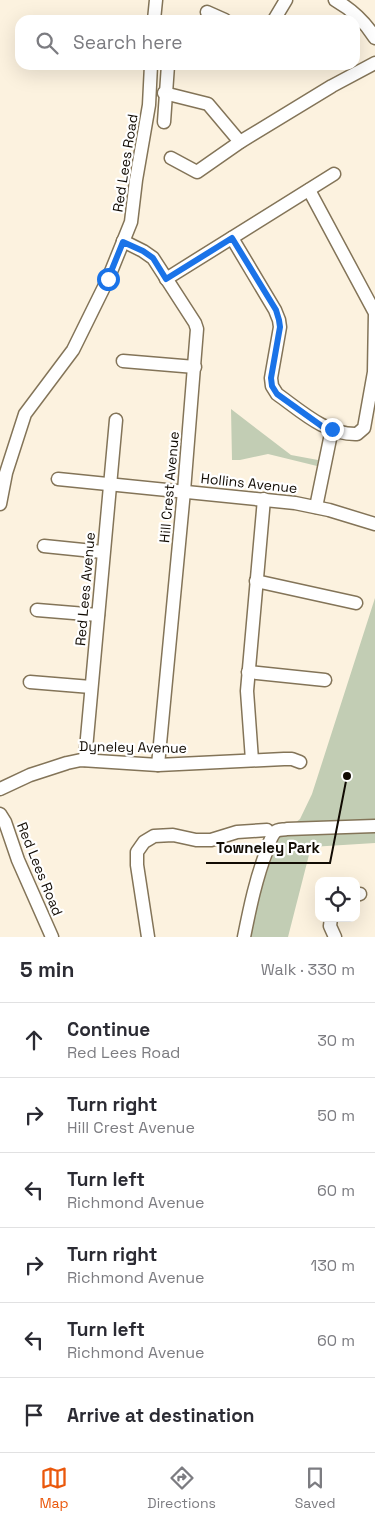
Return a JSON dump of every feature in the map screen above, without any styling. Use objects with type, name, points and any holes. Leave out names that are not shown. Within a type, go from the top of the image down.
[{"type":"street","points":[[154,15],[156,0]]},
{"type":"street","points":[[277,15],[286,0]]},
{"type":"street","points":[[335,0],[352,4],[359,15]]},
{"type":"street","points":[[207,12],[214,15]]},
{"type":"street","points":[[360,16],[375,38]]},
{"type":"street","points":[[172,158],[197,172],[240,142],[332,86],[375,63]]},
{"type":"street","name":"Red Lees Road","points":[[0,504],[6,473],[25,414],[73,350],[108,279],[131,222],[149,105],[151,70]]},
{"type":"street","points":[[164,122],[167,70]]},
{"type":"street","points":[[165,93],[208,104],[240,142]]},
{"type":"street","points":[[166,279],[334,174]]},
{"type":"street","points":[[232,238],[276,310],[279,320],[280,327],[271,378],[272,386],[277,394],[323,427],[352,435],[357,434],[364,428],[374,372],[375,313],[309,190]]},
{"type":"street","name":"Hill Crest Avenue","points":[[123,242],[153,258],[195,322],[197,329],[158,765]]},
{"type":"street","points":[[123,361],[195,367]]},
{"type":"street","name":"Red Lees Avenue","points":[[85,760],[116,420]]},
{"type":"street","points":[[316,507],[332,429]]},
{"type":"street","name":"Hollins Avenue","points":[[58,479],[264,499],[316,507],[375,524]]},
{"type":"street","points":[[252,760],[247,691],[264,499]]},
{"type":"street","points":[[44,546],[103,552]]},
{"type":"street","points":[[256,581],[356,603]]},
{"type":"street","points":[[37,610],[98,615]]},
{"type":"street","points":[[248,672],[325,680]]},
{"type":"street","points":[[30,682],[91,687]]},
{"type":"street","name":"Dyneley Avenue","points":[[0,789],[30,775],[81,760],[158,765],[292,759],[300,762]]},
{"type":"street","name":"Red Lees Road","points":[[0,814],[52,937]]},
{"type":"street","points":[[148,937],[137,865],[137,852],[144,842],[154,836],[173,835],[196,840],[211,840],[237,832],[375,826]]},
{"type":"street","points":[[244,937],[258,874],[275,832],[273,830]]},
{"type":"street","points":[[330,922],[330,926],[335,937]]},
{"type":"green space","points":[[231,409],[291,455],[318,460],[317,466],[268,454],[232,460]]},
{"type":"green space","points":[[375,598],[375,843],[311,847],[288,937],[249,937],[254,909],[280,835],[300,819],[312,794]]},
{"type":"place","name":"Towneley Park","points":[[347,776]]},
{"type":"route","points":[[108,279],[123,242],[153,258],[166,279],[232,238],[276,310],[279,320],[280,327],[271,378],[272,386],[277,394],[323,427],[332,429]]}]
